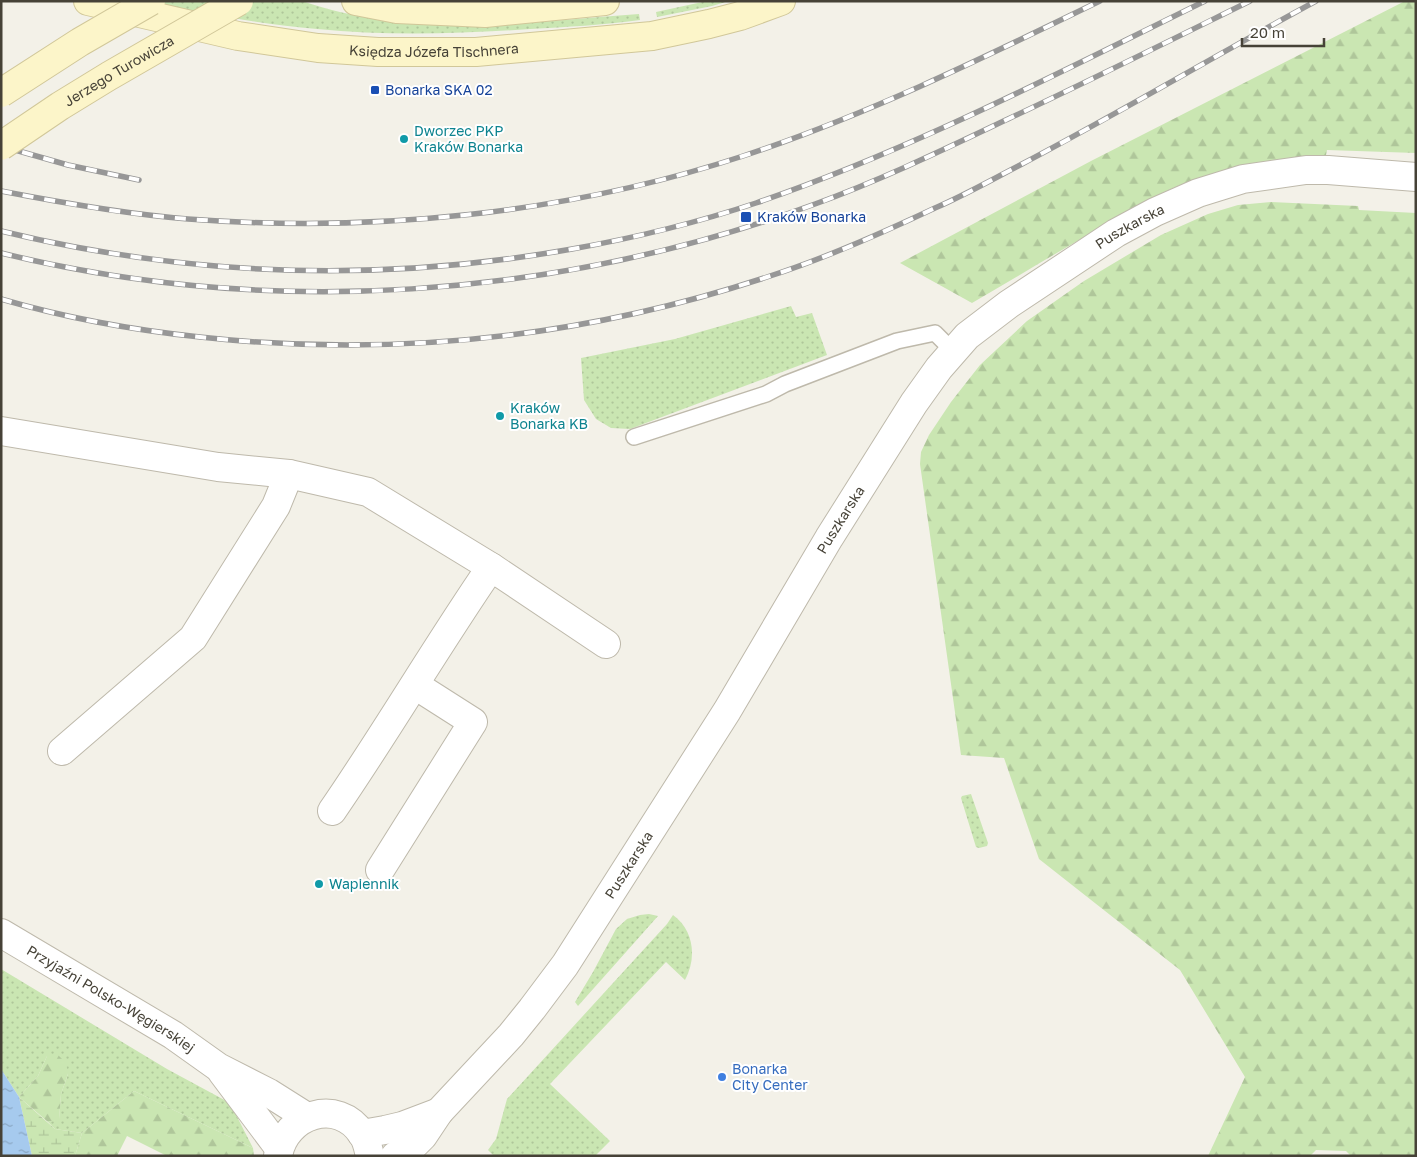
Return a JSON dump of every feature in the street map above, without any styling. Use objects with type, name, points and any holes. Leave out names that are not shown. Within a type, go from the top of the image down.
[{"type":"main road","name":"Księdza Józefa Tischnera","points":[[88,1],[238,36],[318,48],[378,52],[476,52],[652,36],[740,16],[781,1]]},
{"type":"main road","points":[[1,93],[80,42],[151,1]]},
{"type":"main road","name":"Jerzego Turowicza","points":[[1,146],[109,76],[239,1]]},
{"type":"main road","points":[[356,1],[397,9],[485,13],[605,1]]},
{"type":"street","name":"Puszkarska","points":[[395,1156],[415,1144],[423,1136],[439,1112],[511,1035],[544,994],[570,957],[727,711],[882,452],[927,383],[952,351],[984,322],[1043,280],[1116,233],[1155,212],[1191,196],[1243,179],[1306,170],[1416,177]]},
{"type":"street","points":[[2,436],[218,467],[289,474],[368,492],[492,567],[606,644]]},
{"type":"street","points":[[62,751],[193,638],[276,506],[289,474]]},
{"type":"street","points":[[332,811],[492,567]]},
{"type":"street","points":[[380,870],[473,722],[415,685]]},
{"type":"street","name":"Przyjaźni Polsko-Węgierskiej","points":[[1,933],[173,1035],[218,1067],[269,1093],[307,1117]]},
{"type":"street","name":"Przyjaźni Polsko-Węgierskiej","points":[[218,1067],[278,1152]]},
{"type":"street","name":"Puszkarska","points":[[366,1145],[385,1130],[439,1112]]},
{"type":"street","points":[[278,1152],[289,1130],[307,1117],[319,1114],[331,1114],[354,1124],[366,1145]]},
{"type":"lane","points":[[634,437],[766,394],[785,384],[897,341],[936,333],[952,351]]},
{"type":"green space","points":[[148,1],[302,1],[344,13],[385,20],[427,24],[512,23],[639,14],[640,20],[585,26],[477,32],[370,33],[296,27],[253,21]]},
{"type":"green space","points":[[707,1],[729,1],[657,17],[656,12]]},
{"type":"green space","points":[[1405,1],[1416,1],[1416,153],[1327,150],[1326,155],[1254,164],[1202,177],[1173,188],[1137,206],[972,303],[900,263],[1091,161]]},
{"type":"green space","points":[[1271,202],[1358,206],[1359,210],[1416,213],[1416,1156],[1351,1156],[1346,1151],[1316,1150],[1310,1156],[1208,1156],[1245,1077],[1180,970],[1039,859],[1004,758],[961,755],[920,464],[921,452],[929,435],[951,402],[980,365],[1027,321],[1084,281],[1161,235],[1208,214],[1238,205]]},
{"type":"green space","points":[[791,306],[796,317],[812,313],[827,355],[630,429],[611,428],[596,419],[584,400],[581,358],[675,339]]},
{"type":"green space","points":[[971,794],[988,843],[987,846],[979,848],[976,847],[961,798]]},
{"type":"green space","points":[[649,914],[658,916],[578,1006],[575,1002],[616,929],[627,919]]},
{"type":"green space","points":[[673,915],[685,928],[691,945],[691,963],[685,980],[666,962],[550,1084],[610,1141],[595,1156],[494,1156],[488,1150],[496,1139],[507,1099],[667,924]]},
{"type":"green space","points":[[1,969],[167,1069],[230,1103],[253,1148],[134,1091],[82,1133],[55,1129],[48,1122],[59,1119],[61,1094],[68,1074],[47,1056],[38,1076],[19,1097],[1,1069]]},
{"type":"green space","points":[[58,1055],[66,1063],[68,1074],[61,1094],[59,1120],[48,1122],[19,1097],[38,1076],[47,1056]]},
{"type":"green space","points":[[134,1091],[253,1148],[254,1156],[167,1156],[127,1136],[117,1156],[75,1156],[82,1133]]},
{"type":"green space","points":[[19,1097],[55,1129],[82,1133],[75,1156],[32,1156]]},
{"type":"water","points":[[1,1069],[19,1097],[32,1156],[1,1156]]},
{"type":"railway","points":[[1,191],[141,214],[258,223],[398,221],[539,205],[608,192],[676,176],[789,140],[880,104],[1012,44],[1100,1]]},
{"type":"railway","points":[[1,231],[143,258],[214,266],[286,270],[429,267],[500,260],[595,245],[711,217],[814,182],[984,109],[1205,1]]},
{"type":"railway","points":[[1,253],[103,274],[206,287],[309,292],[412,289],[514,279],[616,261],[716,236],[815,204],[864,185],[1038,105],[1250,1]]},
{"type":"railway","points":[[1,299],[75,318],[150,331],[272,343],[344,345],[486,338],[628,315],[697,298],[767,277],[831,254],[894,227],[968,192],[1059,144],[1316,1]]},
{"type":"railway","points":[[1,146],[68,165],[139,180]]},
{"type":"place","name":"Bonarka SKA 02","points":[[375,90]]},
{"type":"place","name":"Dworzec PKP Kraków Bonarka","points":[[404,139]]},
{"type":"place","name":"Kraków Bonarka","points":[[746,217]]},
{"type":"place","name":"Kraków Bonarka KB","points":[[500,416]]},
{"type":"place","name":"Wapiennik","points":[[319,884]]},
{"type":"place","name":"Bonarka City Center","points":[[722,1077]]}]
